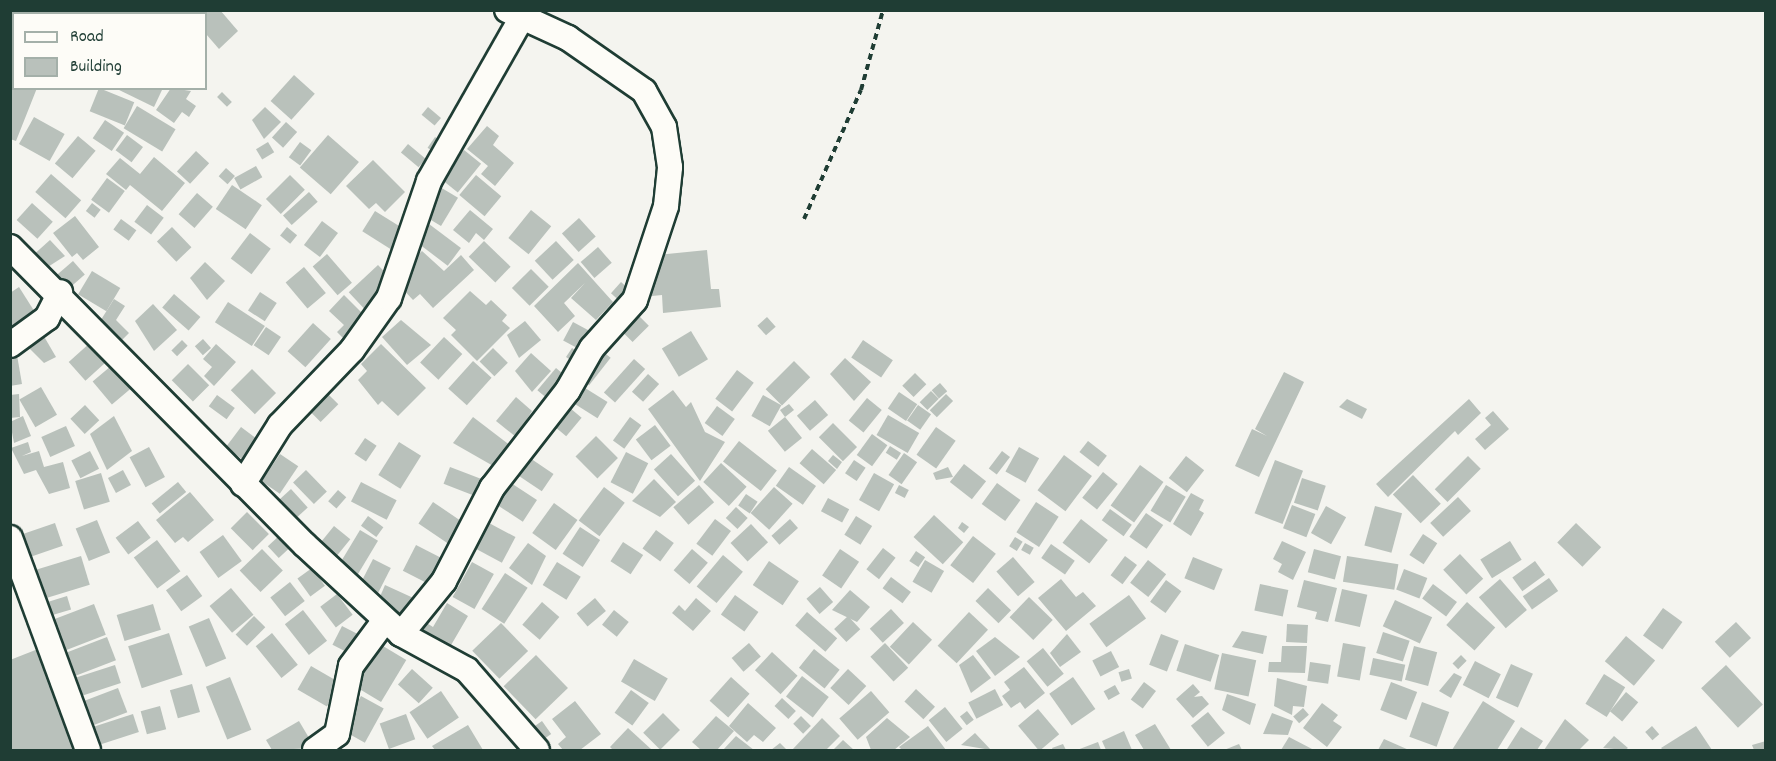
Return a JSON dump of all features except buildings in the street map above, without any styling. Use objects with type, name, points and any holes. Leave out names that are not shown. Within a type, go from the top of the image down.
[{"type":"street","points":[[243,484],[280,425],[352,350],[389,298],[429,181],[515,14],[576,44],[644,92],[664,127],[670,167],[666,206],[635,300],[592,348],[568,390],[492,488],[444,581],[351,666],[337,734],[315,750]]},
{"type":"street","points":[[10,247],[60,292],[243,484],[393,627],[467,670],[537,750]]},
{"type":"street","points":[[10,345],[47,318],[60,292]]},
{"type":"street","points":[[10,538],[88,750]]},
{"type":"path","points":[[804,219],[861,90],[884,10]]}]
